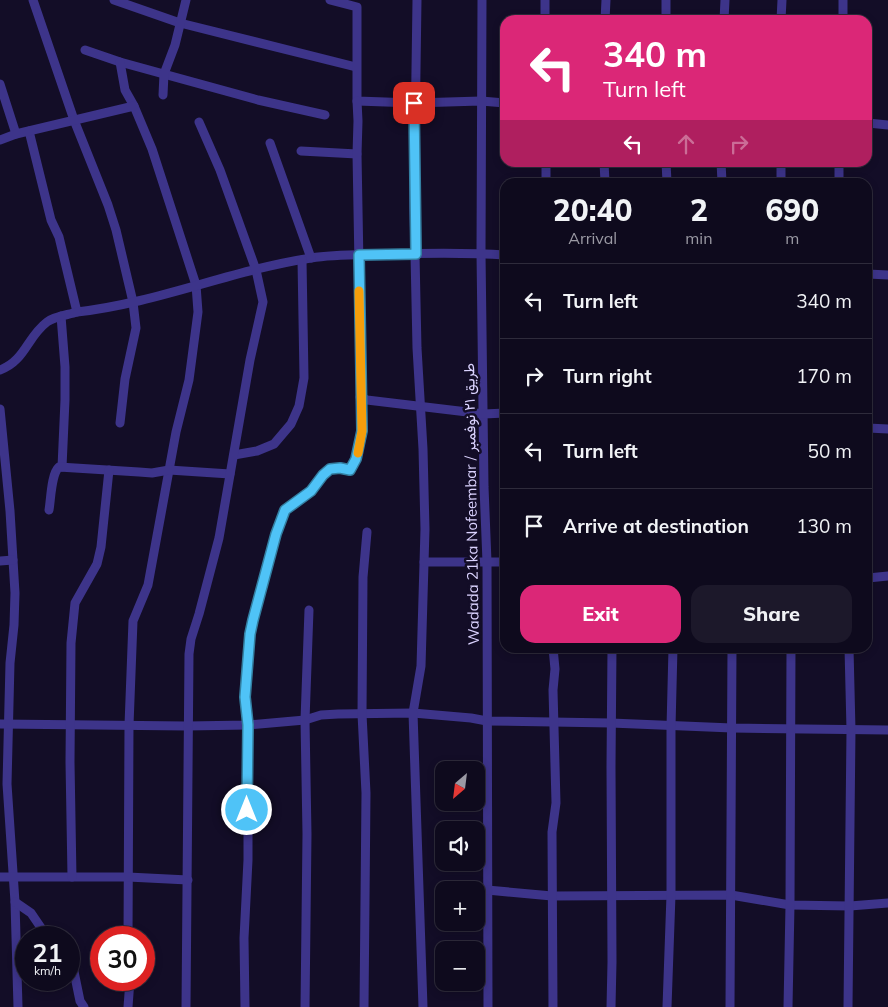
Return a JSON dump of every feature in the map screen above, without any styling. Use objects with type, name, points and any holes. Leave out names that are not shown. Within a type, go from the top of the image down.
[{"type":"street","points":[[34,0],[74,120],[108,205],[116,230],[133,302],[136,328],[125,379],[120,423]]},
{"type":"street","points":[[114,0],[180,23],[356,66]]},
{"type":"street","points":[[162,95],[164,74],[186,0]]},
{"type":"street","points":[[245,1007],[244,938],[248,860],[248,725],[245,697],[250,634],[278,528],[285,510],[311,491],[330,469],[350,470],[356,459],[362,431],[357,154],[357,3],[330,0]]},
{"type":"street","points":[[417,0],[414,103],[417,348],[424,466],[425,529],[421,666],[413,713],[423,1007]]},
{"type":"street","name":"Wadada 21ka Nofeembar / طريق ٢١ نوفمبر","points":[[482,0],[481,253],[487,562],[488,1007]]},
{"type":"street","points":[[545,0],[545,15]]},
{"type":"street","points":[[605,15],[606,0]]},
{"type":"street","points":[[666,0],[666,15]]},
{"type":"street","points":[[724,15],[725,0]]},
{"type":"street","points":[[782,0],[782,15]]},
{"type":"street","points":[[843,0],[843,15]]},
{"type":"street","points":[[85,50],[120,62],[258,100],[325,115]]},
{"type":"street","points":[[120,62],[126,90],[152,149],[196,285],[198,312],[194,350],[148,585],[133,621],[129,725],[128,926]]},
{"type":"street","points":[[0,84],[16,134]]},
{"type":"street","points":[[357,101],[414,103],[500,102]]},
{"type":"street","points":[[0,140],[16,134],[134,106]]},
{"type":"street","points":[[186,1007],[188,880],[187,726],[188,670],[191,639],[200,614],[218,538],[250,360],[263,302],[256,270],[220,170],[199,122]]},
{"type":"street","points":[[872,123],[888,125]]},
{"type":"street","points":[[29,131],[51,220],[59,237],[77,312]]},
{"type":"street","points":[[234,455],[257,451],[274,444],[291,424],[299,406],[304,378],[306,259],[270,143]]},
{"type":"street","points":[[301,151],[357,154]]},
{"type":"street","points":[[0,370],[13,364],[31,339],[48,321],[77,312],[104,309],[256,270],[306,259],[359,255],[481,253],[500,255]]},
{"type":"street","points":[[872,274],[888,275]]},
{"type":"street","points":[[61,316],[66,366],[62,467]]},
{"type":"street","points":[[360,397],[367,400],[484,414],[500,413]]},
{"type":"street","points":[[0,409],[15,601],[5,723],[7,784],[16,902],[18,1007]]},
{"type":"street","points":[[872,428],[888,429]]},
{"type":"street","points":[[49,510],[56,470],[62,467],[152,473],[169,470],[230,474]]},
{"type":"street","points":[[72,877],[70,725],[71,648],[75,603],[96,564],[101,547],[109,470]]},
{"type":"street","points":[[364,1007],[366,793],[362,714],[363,577],[366,532]]},
{"type":"street","points":[[0,561],[13,560]]},
{"type":"street","points":[[424,562],[500,562]]},
{"type":"street","points":[[872,578],[888,576]]},
{"type":"street","points":[[305,1007],[307,834],[305,720],[309,610]]},
{"type":"street","points":[[553,1007],[552,832],[556,803],[553,723],[554,653]]},
{"type":"street","points":[[610,1007],[612,962],[612,653]]},
{"type":"street","points":[[667,1007],[671,895],[671,726],[674,653]]},
{"type":"street","points":[[730,1007],[732,653]]},
{"type":"street","points":[[788,1007],[791,653]]},
{"type":"street","points":[[848,1007],[851,730],[849,653]]},
{"type":"street","points":[[5,723],[187,726],[248,725],[305,720],[321,716],[389,712],[471,718],[486,721],[888,730]]},
{"type":"street","points":[[0,877],[128,877],[188,880]]},
{"type":"street","points":[[487,890],[552,896],[731,896],[790,905],[850,906],[888,903]]},
{"type":"street","points":[[16,902],[31,913],[40,926]]},
{"type":"street","points":[[78,991],[80,1001],[84,1007]]},
{"type":"street","points":[[128,1007],[131,991]]},
{"type":"slow traffic","points":[[358,453],[362,431],[360,413],[359,291]]},
{"type":"route","points":[[247,810],[248,725],[245,697],[250,634],[253,620],[276,534],[285,510],[311,491],[330,469],[350,470],[356,459],[362,431],[360,413],[359,255],[416,254],[414,103]]}]
